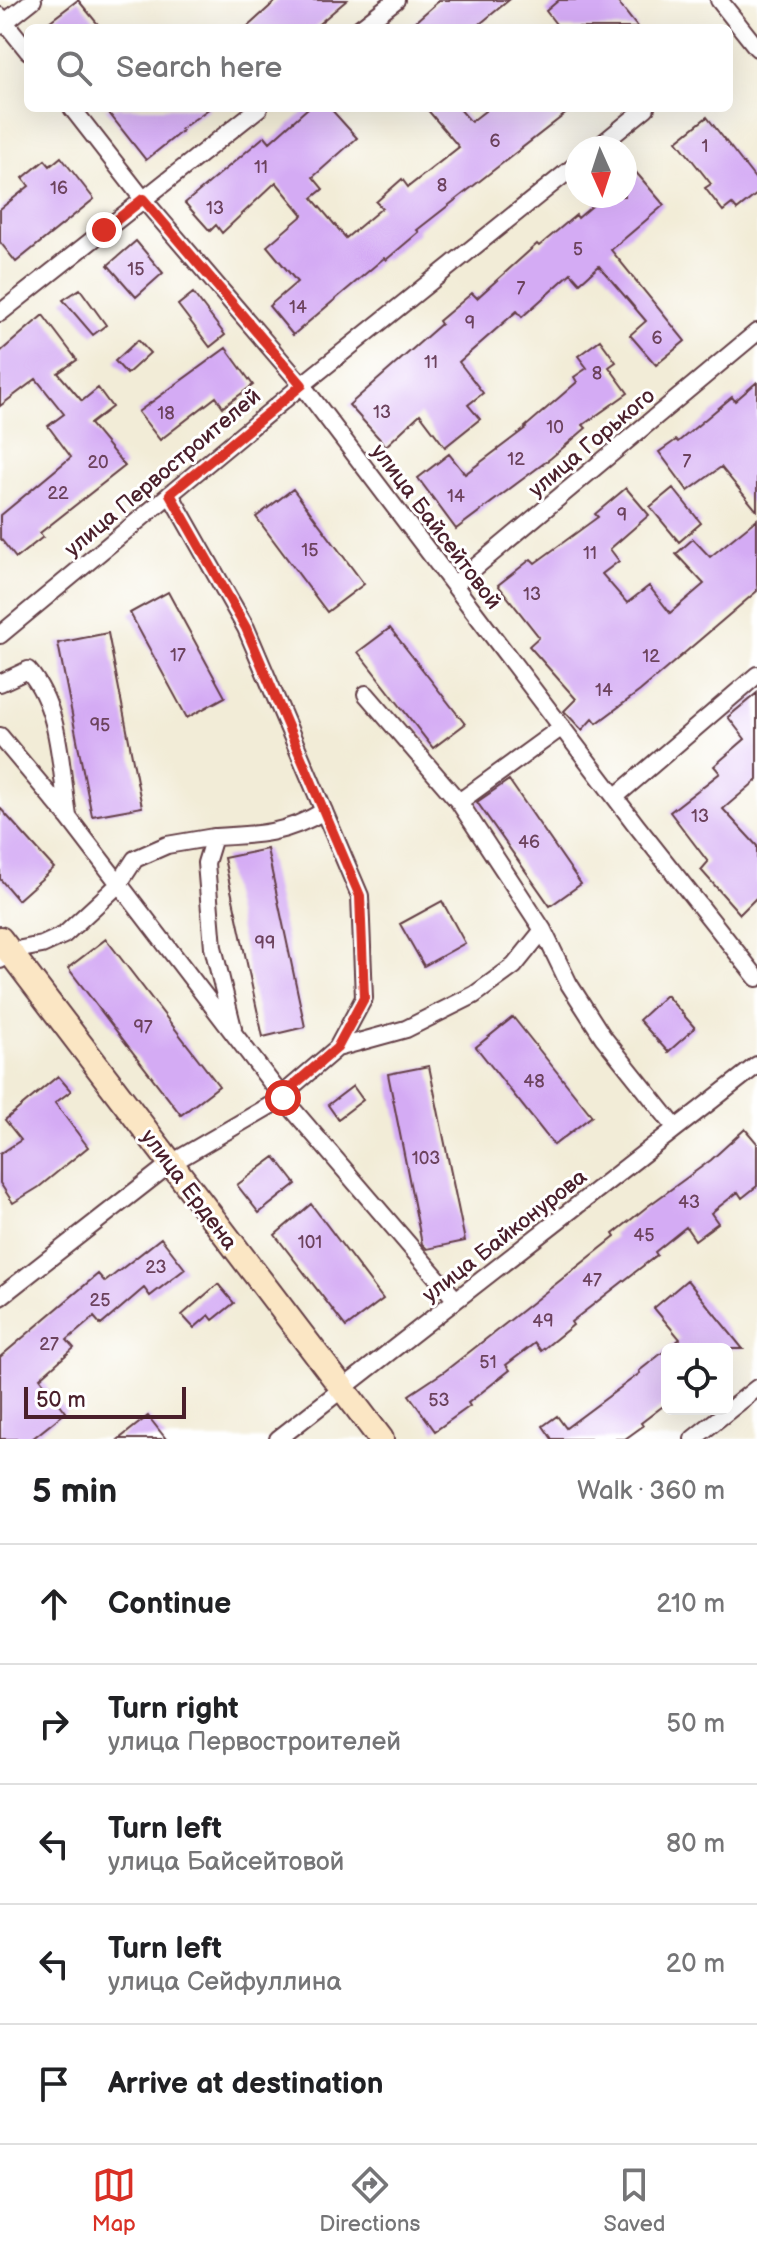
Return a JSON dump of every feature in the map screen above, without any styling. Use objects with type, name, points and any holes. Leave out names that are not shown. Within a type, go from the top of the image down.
[{"type":"street","points":[[24,46],[2,21],[33,0]]},
{"type":"street","points":[[365,24],[396,0]]},
{"type":"street","points":[[719,0],[757,48]]},
{"type":"street","points":[[733,38],[743,30]]},
{"type":"street","name":"улица Байсейтовой","points":[[75,112],[143,199],[302,385],[615,797],[757,978]]},
{"type":"street","points":[[0,313],[254,112]]},
{"type":"street","points":[[612,136],[641,112]]},
{"type":"street","name":"улица Первостроителей","points":[[0,635],[302,385],[565,174]]},
{"type":"street","name":"улица Горького","points":[[454,585],[757,332]]},
{"type":"street","points":[[0,1297],[170,1164],[282,1097],[337,1048],[364,998],[360,896],[246,628],[170,494]]},
{"type":"street","points":[[0,683],[28,670],[41,686],[52,715],[68,817]]},
{"type":"street","points":[[615,797],[757,675]]},
{"type":"street","points":[[366,694],[459,802],[543,930],[569,984],[603,1037],[675,1127]]},
{"type":"street","points":[[459,802],[562,727]]},
{"type":"street","points":[[0,736],[68,817],[282,1097],[456,1300]]},
{"type":"street","points":[[4,950],[42,945],[64,935],[118,885],[135,859],[167,845],[214,837],[263,835],[299,825],[324,811]]},
{"type":"street","points":[[214,837],[206,863],[213,947],[235,1036]]},
{"type":"street","points":[[337,1048],[406,1029],[474,995],[514,966],[543,930]]},
{"type":"street","name":"улица Ердена","points":[[4,950],[381,1439]]},
{"type":"street","name":"улица Байконурова","points":[[278,1439],[757,1065]]},
{"type":"street","points":[[693,1439],[757,1388]]},
{"type":"building","points":[[78,0],[98,24],[46,24]]},
{"type":"building","points":[[277,0],[347,0],[319,24],[250,24]]},
{"type":"building","points":[[440,0],[509,0],[480,24],[413,24]]},
{"type":"building","points":[[559,0],[616,0],[635,24],[556,24],[546,11]]},
{"type":"building","points":[[108,112],[204,112],[181,129],[146,160]]},
{"type":"building","points":[[304,112],[334,112],[357,138],[313,177],[323,189],[312,198],[346,238],[382,208],[376,202],[402,179],[408,187],[459,147],[429,112],[462,112],[471,122],[484,112],[568,112],[417,230],[419,232],[386,260],[384,258],[293,335],[269,306],[297,282],[267,246],[303,215],[276,182],[222,233],[216,225],[210,231],[185,203],[265,136],[270,142]]},
{"type":"building","points":[[707,117],[757,181],[757,194],[737,210],[732,204],[723,211],[705,188],[711,184],[677,141]]},
{"type":"building","points":[[61,157],[94,199],[16,262],[0,242],[0,209],[29,186],[23,178],[45,160],[50,166]]},
{"type":"building","points":[[637,174],[664,205],[611,250],[685,341],[656,365],[630,335],[646,321],[599,266],[580,283],[571,273],[522,317],[517,311],[459,362],[483,393],[468,405],[480,419],[445,447],[420,414],[386,446],[349,405],[472,293],[477,298],[537,244],[539,246],[576,215],[578,218],[590,208],[637,208]]},
{"type":"building","points":[[136,241],[163,273],[136,297],[108,265]]},
{"type":"building","points":[[80,289],[106,325],[93,335],[63,300]]},
{"type":"building","points":[[193,293],[225,335],[210,347],[178,305]]},
{"type":"building","points":[[43,315],[77,360],[58,373],[82,401],[98,388],[112,407],[90,424],[125,466],[40,533],[43,537],[16,558],[0,538],[0,516],[71,457],[48,426],[64,414],[36,379],[0,406],[0,352]]},
{"type":"building","points":[[138,340],[150,353],[127,374],[115,361]]},
{"type":"building","points":[[600,340],[616,362],[609,367],[628,393],[583,425],[586,428],[551,458],[456,529],[418,478],[449,454],[465,474],[526,428],[577,382],[574,377],[587,368],[578,356]]},
{"type":"building","points":[[226,348],[253,385],[223,407],[216,397],[160,440],[138,412]]},
{"type":"building","points":[[757,382],[757,511],[721,467],[688,491],[659,452],[676,440],[678,442],[732,397],[735,401]]},
{"type":"building","points":[[626,488],[649,515],[610,549],[619,561],[602,574],[627,603],[649,586],[670,613],[704,584],[676,554],[693,539],[710,557],[757,519],[757,591],[640,691],[597,723],[593,718],[582,730],[564,711],[576,699],[529,646],[539,637],[498,585],[531,559],[535,563],[598,517],[595,514]]},
{"type":"building","points":[[673,488],[701,523],[679,542],[650,507]]},
{"type":"building","points":[[293,489],[364,584],[327,612],[256,517]]},
{"type":"building","points":[[168,592],[225,697],[187,718],[130,613]]},
{"type":"building","points":[[390,628],[465,724],[433,748],[358,652]]},
{"type":"building","points":[[108,633],[142,807],[92,816],[58,643]]},
{"type":"building","points":[[757,693],[757,780],[723,809],[757,846],[757,897],[740,914],[701,870],[708,862],[670,812],[720,773],[714,766],[745,739],[728,717]]},
{"type":"building","points":[[509,780],[581,884],[550,906],[477,802]]},
{"type":"building","points":[[0,808],[54,868],[18,900],[0,879]]},
{"type":"building","points":[[267,849],[305,1027],[263,1037],[224,858]]},
{"type":"building","points":[[442,901],[465,943],[424,966],[400,924]]},
{"type":"building","points":[[106,939],[219,1086],[181,1115],[68,968]]},
{"type":"building","points":[[666,995],[695,1028],[668,1052],[639,1020]]},
{"type":"building","points":[[513,1017],[592,1116],[554,1145],[476,1047]]},
{"type":"building","points":[[429,1066],[465,1241],[427,1249],[422,1244],[388,1074]]},
{"type":"building","points":[[58,1076],[71,1091],[55,1103],[88,1147],[39,1187],[13,1203],[0,1183],[0,1154],[21,1140],[5,1120]]},
{"type":"building","points":[[353,1086],[363,1100],[338,1119],[328,1105]]},
{"type":"building","points":[[745,1129],[757,1143],[757,1186],[742,1198],[738,1192],[711,1213],[718,1223],[695,1240],[686,1227],[655,1252],[657,1255],[571,1322],[573,1325],[541,1351],[535,1343],[506,1365],[510,1370],[468,1403],[470,1406],[435,1431],[409,1395],[514,1317],[615,1237],[613,1234],[648,1206],[711,1160]]},
{"type":"building","points":[[275,1157],[296,1184],[259,1213],[237,1185]]},
{"type":"building","points":[[311,1204],[383,1299],[346,1327],[275,1235]]},
{"type":"building","points":[[161,1238],[185,1269],[150,1296],[144,1288],[101,1325],[94,1317],[67,1340],[74,1348],[40,1378],[66,1412],[32,1439],[0,1439],[0,1357],[98,1274],[105,1282]]},
{"type":"building","points":[[687,1280],[743,1349],[733,1349],[733,1343],[675,1343],[680,1339],[654,1308]]},
{"type":"building","points":[[218,1284],[234,1303],[213,1320],[209,1315],[194,1328],[182,1315]]},
{"type":"building","points":[[661,1354],[661,1408],[625,1439],[552,1439],[543,1426],[557,1416],[566,1428]]},
{"type":"building","points":[[148,1416],[166,1439],[119,1439]]},
{"type":"route","points":[[104,230],[143,199],[302,385],[170,494],[246,628],[360,896],[364,998],[337,1048],[281,1096],[283,1098]]}]
